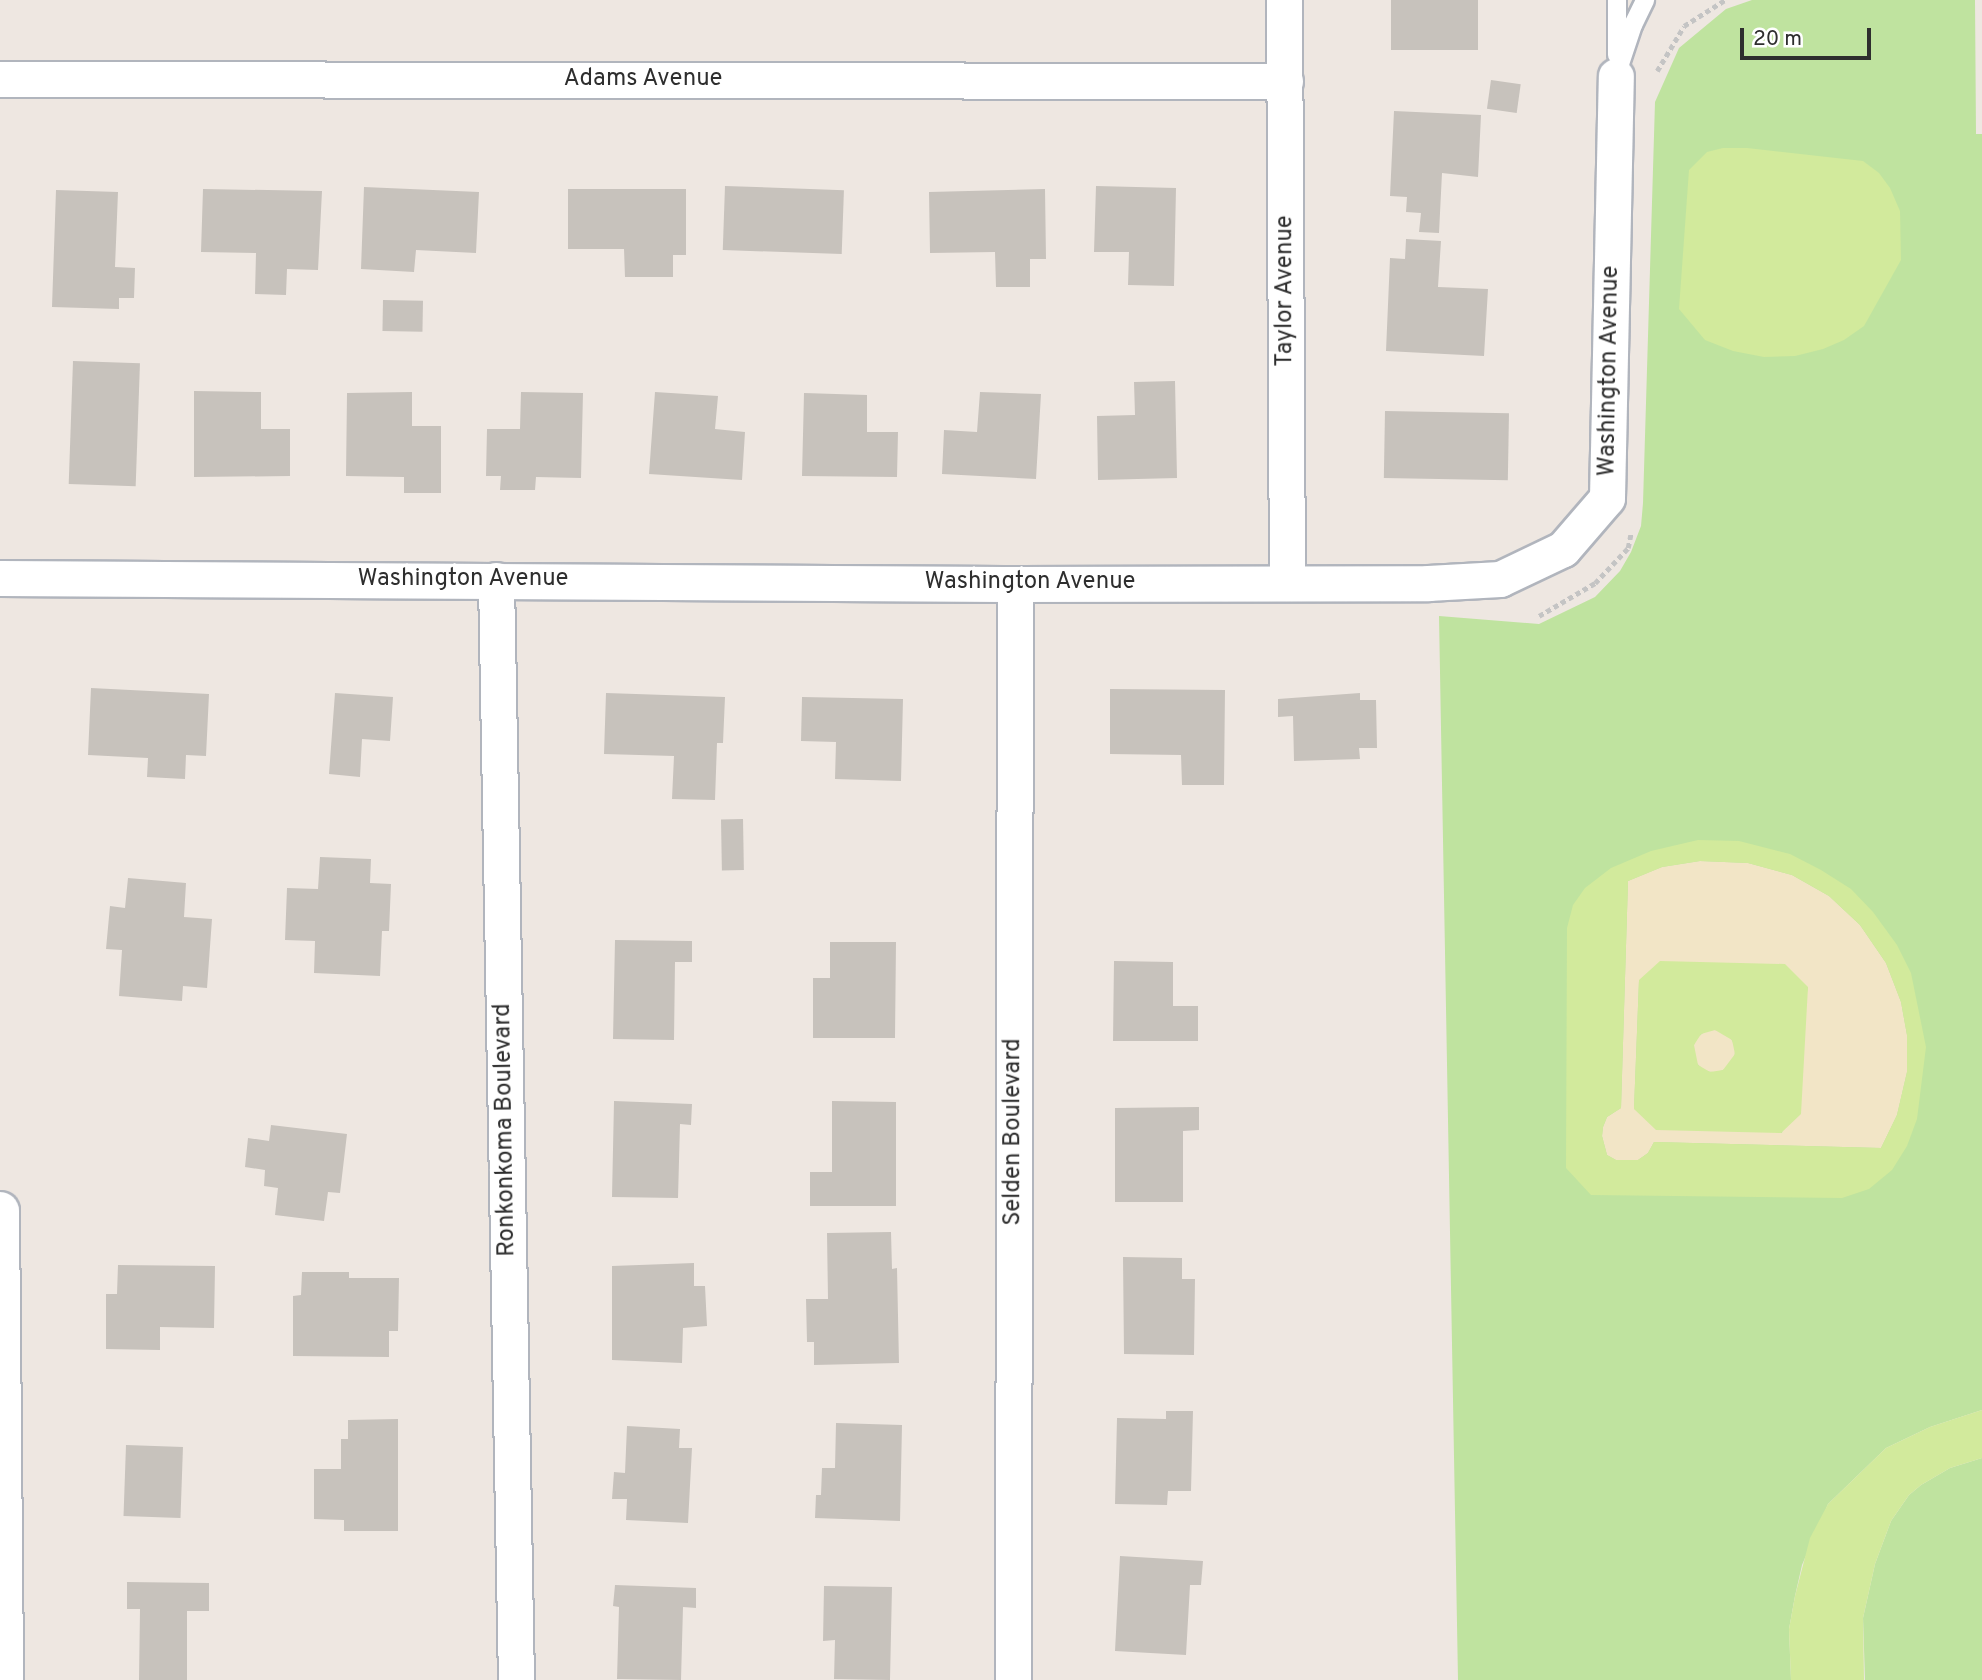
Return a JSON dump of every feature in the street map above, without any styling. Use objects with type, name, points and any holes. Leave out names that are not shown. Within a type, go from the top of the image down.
[{"type":"street","name":"Taylor Avenue","points":[[1284,0],[1287,583]]},
{"type":"street","name":"Washington Avenue","points":[[0,578],[1015,584],[1428,583],[1500,579],[1563,549],[1607,498],[1616,76]]},
{"type":"street","name":"Adams Avenue","points":[[0,79],[1285,80]]},
{"type":"street","name":"Ronkonkoma Boulevard","points":[[496,580],[516,1680]]},
{"type":"street","name":"Selden Boulevard","points":[[1013,1680],[1015,584]]},
{"type":"street","points":[[0,1211],[4,1680]]},
{"type":"lane","points":[[1616,76],[1618,0]]},
{"type":"lane","points":[[1616,76],[1633,24],[1645,0]]},
{"type":"green space","points":[[1752,0],[1975,0],[1976,134],[1982,134],[1982,1410],[1930,1427],[1886,1448],[1828,1504],[1802,1565],[1795,1596],[1789,1629],[1791,1680],[1458,1680],[1439,616],[1539,624],[1595,597],[1620,571],[1631,552],[1641,526],[1643,503],[1655,102],[1679,48],[1726,9]]},
{"type":"green space","points":[[1723,148],[1747,148],[1863,161],[1879,173],[1890,188],[1900,211],[1901,260],[1864,326],[1844,340],[1823,349],[1795,356],[1764,357],[1733,351],[1705,340],[1679,309],[1689,170],[1707,152]]},
{"type":"green space","points":[[1698,840],[1739,841],[1790,854],[1851,889],[1873,912],[1897,945],[1911,973],[1926,1047],[1917,1119],[1907,1146],[1892,1170],[1869,1189],[1842,1198],[1591,1195],[1566,1168],[1567,928],[1573,905],[1585,888],[1611,868],[1651,851]],"holes":[[[1700,861],[1748,863],[1792,875],[1829,896],[1860,925],[1886,963],[1901,1002],[1907,1035],[1907,1072],[1897,1115],[1881,1148],[1654,1142],[1648,1153],[1638,1160],[1616,1160],[1607,1155],[1602,1136],[1607,1117],[1621,1108],[1628,881],[1662,867]]]},
{"type":"green space","points":[[1660,961],[1785,964],[1808,987],[1801,1114],[1781,1133],[1656,1130],[1634,1109],[1639,980]],"holes":[[[1715,1030],[1732,1040],[1735,1054],[1723,1070],[1710,1072],[1698,1065],[1694,1045],[1701,1034]]]},
{"type":"green space","points":[[1982,1410],[1982,1458],[1950,1468],[1921,1485],[1909,1495],[1891,1521],[1875,1564],[1863,1618],[1864,1680],[1791,1680],[1789,1629],[1795,1596],[1810,1538],[1828,1504],[1886,1448],[1930,1427]]},
{"type":"green space","points":[[1982,1458],[1982,1680],[1865,1680],[1863,1618],[1875,1564],[1891,1521],[1909,1495],[1921,1485],[1950,1468]]},
{"type":"sand","points":[[1700,861],[1748,863],[1792,875],[1829,896],[1860,925],[1886,963],[1901,1002],[1907,1035],[1907,1072],[1897,1115],[1881,1148],[1654,1142],[1648,1153],[1638,1160],[1616,1160],[1607,1155],[1602,1136],[1603,1127],[1607,1117],[1621,1108],[1628,881],[1662,867]],"holes":[[[1639,981],[1808,987],[1782,1133],[1634,1109]]]},
{"type":"sand","points":[[1714,1030],[1729,1036],[1735,1051],[1729,1066],[1714,1072],[1699,1066],[1693,1051],[1699,1036]]},
{"type":"building","points":[[1391,0],[1478,0],[1478,50],[1391,50]]},
{"type":"building","points":[[1491,80],[1521,84],[1517,113],[1487,109]]},
{"type":"building","points":[[1394,111],[1481,115],[1478,177],[1442,173],[1439,233],[1419,232],[1421,213],[1406,212],[1407,197],[1390,196]]},
{"type":"building","points":[[725,186],[844,190],[842,254],[723,250]]},
{"type":"building","points":[[1096,186],[1176,188],[1174,286],[1128,285],[1129,252],[1094,252]]},
{"type":"building","points":[[364,187],[479,192],[476,253],[416,250],[414,272],[361,269]]},
{"type":"building","points":[[203,189],[322,191],[318,270],[287,269],[286,295],[255,294],[256,253],[201,252]]},
{"type":"building","points":[[568,189],[686,189],[686,255],[673,255],[673,277],[625,277],[624,249],[568,249]]},
{"type":"building","points":[[1045,189],[1046,259],[1030,259],[1030,287],[996,287],[995,252],[930,253],[929,192]]},
{"type":"building","points":[[56,190],[118,192],[115,267],[135,268],[134,298],[119,298],[119,309],[52,307]]},
{"type":"building","points":[[1406,239],[1441,241],[1438,287],[1488,289],[1484,356],[1386,351],[1390,258],[1405,259]]},
{"type":"building","points":[[383,300],[423,301],[422,332],[382,331]]},
{"type":"building","points":[[73,361],[140,363],[136,486],[69,484]]},
{"type":"building","points":[[1175,381],[1177,478],[1098,480],[1097,416],[1135,415],[1134,382]]},
{"type":"building","points":[[194,391],[261,392],[261,429],[290,429],[290,476],[194,477]]},
{"type":"building","points":[[412,392],[412,426],[441,426],[441,493],[404,493],[404,477],[346,476],[347,393]]},
{"type":"building","points":[[521,392],[583,393],[581,478],[536,477],[535,490],[500,490],[501,476],[486,476],[487,429],[520,429]]},
{"type":"building","points":[[655,392],[718,396],[715,429],[745,432],[742,480],[649,474]]},
{"type":"building","points":[[980,392],[1041,394],[1036,479],[942,474],[944,430],[977,432]]},
{"type":"building","points":[[804,393],[867,395],[867,432],[898,432],[897,477],[802,476]]},
{"type":"building","points":[[1385,411],[1509,413],[1508,480],[1384,478]]},
{"type":"building","points":[[91,688],[209,694],[206,756],[186,755],[185,779],[147,777],[148,758],[88,755]]},
{"type":"building","points":[[1110,689],[1225,690],[1224,785],[1182,785],[1181,755],[1110,754]]},
{"type":"building","points":[[335,693],[393,697],[390,741],[362,739],[360,777],[329,774]]},
{"type":"building","points":[[606,693],[725,697],[723,743],[717,743],[715,800],[672,799],[674,756],[604,754]]},
{"type":"building","points":[[1360,693],[1360,700],[1376,700],[1377,748],[1359,748],[1360,759],[1294,761],[1293,716],[1278,717],[1278,699]]},
{"type":"building","points":[[802,697],[903,699],[901,781],[835,779],[836,742],[801,741]]},
{"type":"building","points":[[721,819],[743,819],[744,870],[722,870]]},
{"type":"building","points":[[320,857],[371,859],[370,883],[391,884],[389,931],[382,931],[380,976],[314,973],[315,941],[285,940],[287,888],[318,889]]},
{"type":"building","points":[[128,878],[186,883],[184,917],[212,919],[207,988],[183,986],[182,1001],[119,996],[122,950],[106,949],[110,906],[125,908]]},
{"type":"building","points":[[615,940],[692,941],[692,962],[675,962],[674,1040],[613,1039]]},
{"type":"building","points":[[830,942],[896,942],[895,1038],[813,1038],[813,978],[830,978]]},
{"type":"building","points":[[1114,961],[1173,962],[1173,1006],[1198,1006],[1198,1041],[1113,1041]]},
{"type":"building","points":[[614,1101],[692,1104],[691,1125],[680,1124],[678,1198],[612,1197]]},
{"type":"building","points":[[832,1101],[896,1102],[896,1206],[810,1206],[810,1172],[832,1172]]},
{"type":"building","points":[[1199,1107],[1199,1130],[1183,1131],[1183,1202],[1115,1202],[1115,1108]]},
{"type":"building","points":[[271,1125],[347,1134],[340,1193],[328,1192],[324,1221],[275,1215],[278,1188],[264,1186],[265,1170],[245,1167],[248,1138],[269,1141]]},
{"type":"building","points":[[891,1232],[892,1269],[897,1268],[899,1363],[814,1365],[814,1342],[807,1342],[806,1299],[828,1299],[827,1233]]},
{"type":"building","points":[[1123,1257],[1182,1258],[1182,1279],[1195,1279],[1194,1355],[1124,1354]]},
{"type":"building","points":[[694,1263],[694,1286],[705,1286],[707,1326],[683,1328],[682,1363],[612,1360],[612,1266]]},
{"type":"building","points":[[118,1265],[215,1266],[214,1328],[160,1327],[160,1350],[106,1349],[106,1294],[117,1294]]},
{"type":"building","points":[[302,1272],[349,1272],[349,1278],[399,1278],[398,1331],[389,1331],[389,1357],[293,1356],[293,1296],[301,1295]]},
{"type":"building","points":[[1166,1411],[1193,1411],[1191,1491],[1168,1491],[1167,1505],[1115,1504],[1117,1418],[1166,1419]]},
{"type":"building","points":[[398,1419],[398,1531],[344,1531],[344,1520],[314,1519],[314,1469],[341,1469],[341,1439],[348,1439],[348,1420]]},
{"type":"building","points":[[836,1423],[902,1425],[900,1521],[815,1518],[816,1495],[821,1495],[822,1468],[835,1468]]},
{"type":"building","points":[[627,1426],[680,1429],[679,1448],[692,1448],[688,1523],[626,1520],[627,1499],[612,1499],[614,1472],[625,1473]]},
{"type":"building","points":[[126,1445],[183,1447],[180,1518],[124,1516]]},
{"type":"building","points":[[1120,1556],[1203,1561],[1201,1585],[1190,1585],[1186,1655],[1115,1651]]},
{"type":"building","points":[[127,1582],[209,1583],[209,1611],[187,1611],[187,1680],[139,1680],[140,1609],[127,1609]]},
{"type":"building","points":[[615,1585],[696,1588],[696,1608],[683,1607],[681,1680],[617,1679],[619,1607],[613,1606]]},
{"type":"building","points":[[824,1586],[892,1587],[890,1680],[834,1679],[835,1640],[823,1641]]}]
